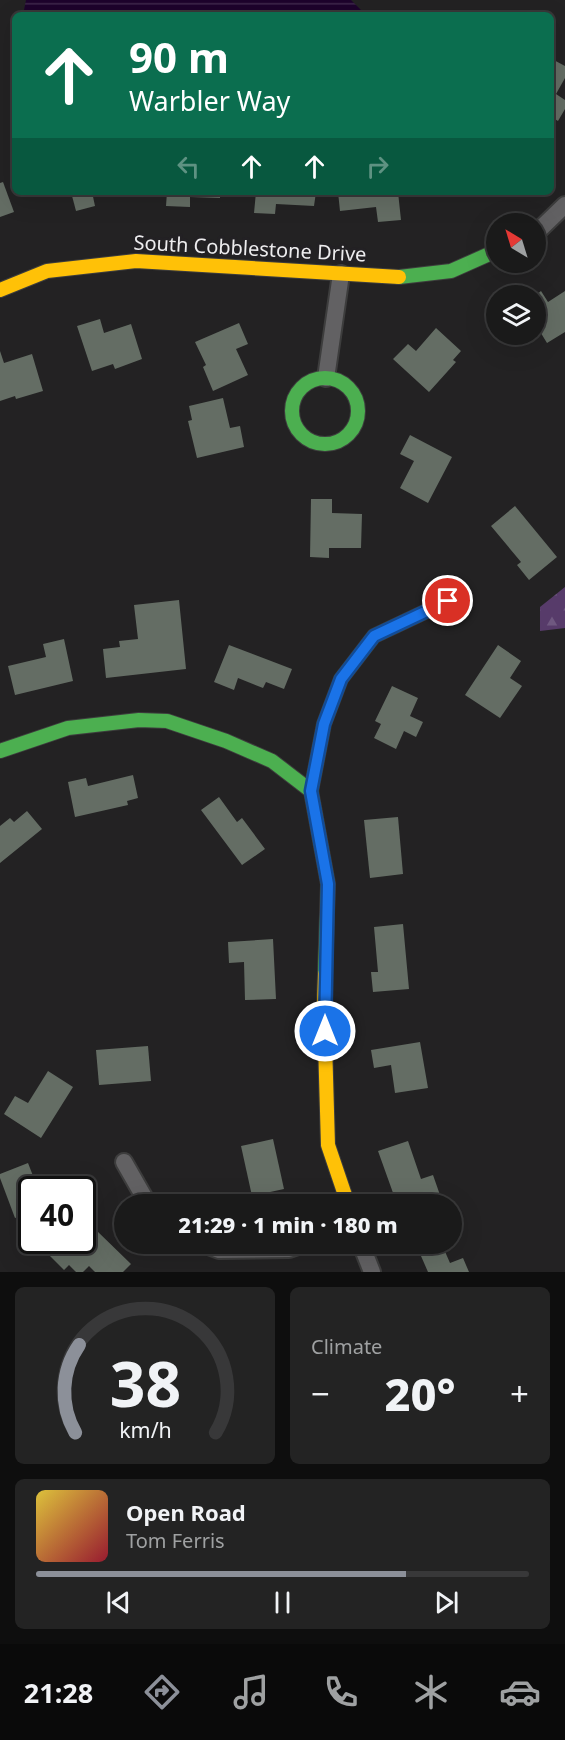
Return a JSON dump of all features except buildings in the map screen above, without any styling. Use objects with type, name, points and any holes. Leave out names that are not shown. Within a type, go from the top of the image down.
[{"type":"street","points":[[546,224],[565,206]]},
{"type":"street","name":"South Cobblestone Drive","points":[[0,290],[47,271],[136,261],[405,277],[452,271],[486,256]]},
{"type":"street","points":[[326,378],[341,274]]},
{"type":"street","points":[[326,378],[336,379],[346,385],[358,403],[358,414],[349,434],[340,440],[318,443],[308,439],[300,432],[292,412],[298,392],[306,384],[315,379],[326,378]]},
{"type":"street","points":[[345,1194],[328,1145],[324,1008],[328,884],[311,791],[324,724],[341,679],[374,636],[448,601]]},
{"type":"street","points":[[0,751],[68,728],[139,720],[167,721],[226,741],[272,761],[311,791]]},
{"type":"street","points":[[124,1162],[142,1194]]},
{"type":"street","points":[[365,1254],[372,1272]]},
{"type":"green space","points":[[565,587],[565,628],[540,631],[540,607]]},
{"type":"shaded area","points":[[26,0],[351,0],[363,12],[24,12]]},
{"type":"traffic: fast","points":[[399,277],[451,271],[486,255]]},
{"type":"traffic: fast","points":[[325,378],[337,381],[348,388],[355,399],[358,411],[355,423],[348,434],[337,441],[325,444],[313,441],[302,434],[295,423],[292,411],[295,399],[302,388],[313,381],[325,378]]},
{"type":"traffic: fast","points":[[311,791],[324,724],[341,679],[374,636],[448,601]]},
{"type":"traffic: fast","points":[[0,751],[68,728],[139,720],[167,721],[226,741],[272,761],[311,791],[328,884],[325,974]]},
{"type":"traffic: slow","points":[[0,290],[47,271],[136,261],[399,277]]},
{"type":"traffic: slow","points":[[325,974],[328,1145],[345,1194]]},
{"type":"route","points":[[325,1031],[328,884],[311,791],[324,724],[341,679],[374,636],[448,601]]}]
